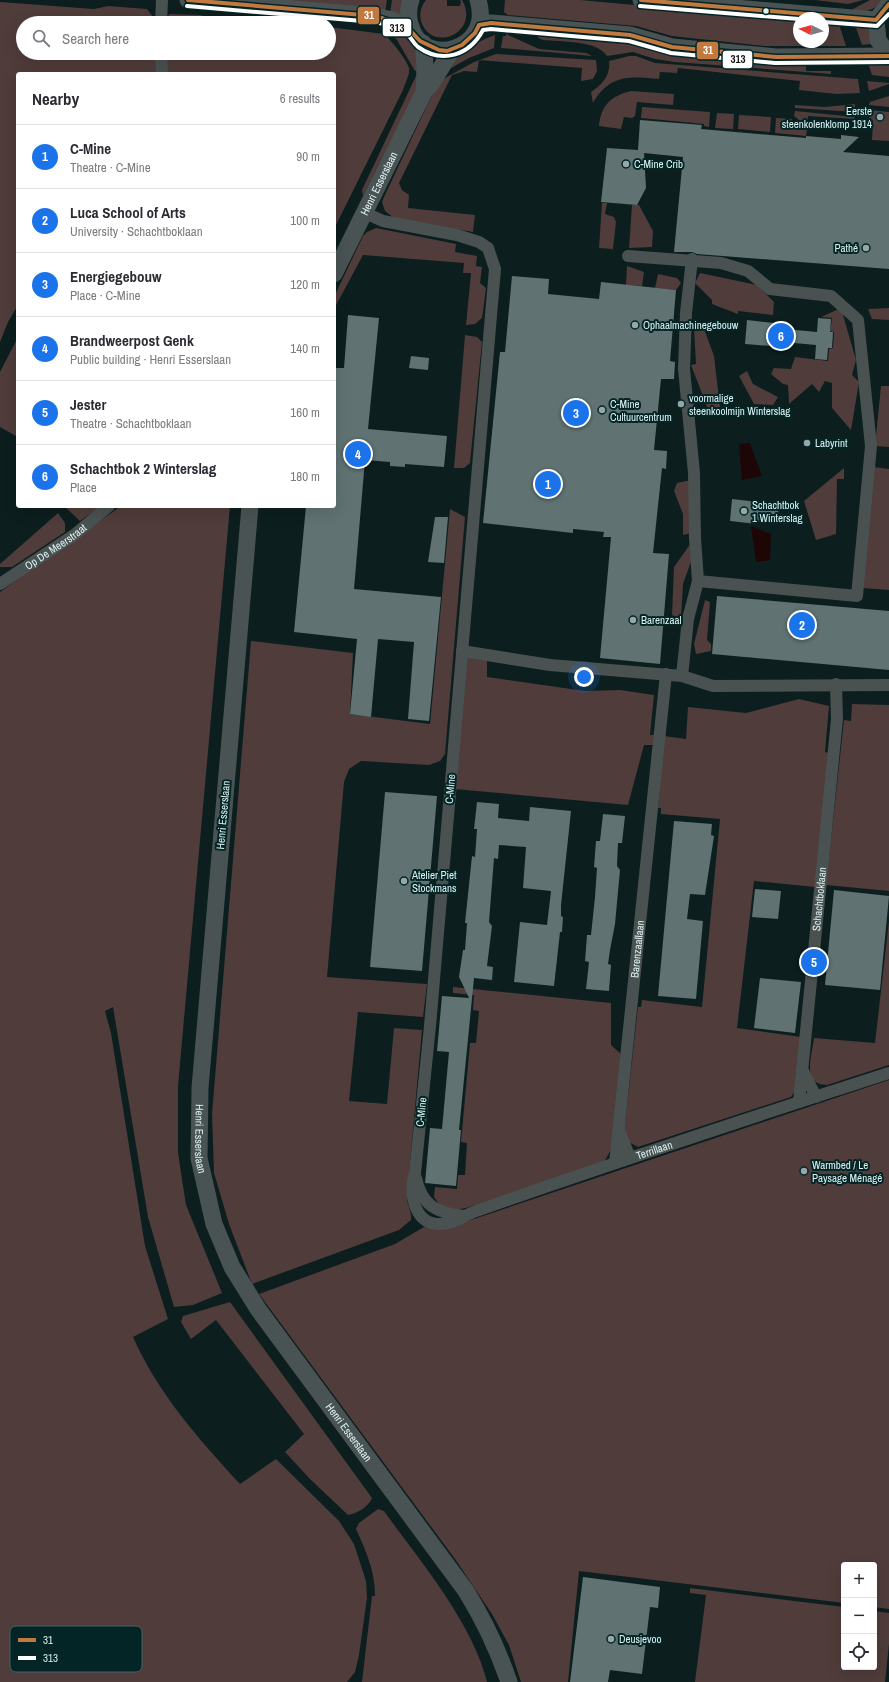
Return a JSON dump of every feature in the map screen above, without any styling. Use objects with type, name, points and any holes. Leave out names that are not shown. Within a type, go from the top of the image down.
[{"type":"street","points":[[161,16],[162,0]]},
{"type":"street","points":[[188,0],[375,16],[392,20],[411,28]]},
{"type":"street","points":[[411,0],[408,17],[411,28],[423,43],[432,48],[442,50],[452,50],[469,41],[479,25],[481,16],[478,0]]},
{"type":"street","points":[[640,0],[876,20]]},
{"type":"street","points":[[889,4],[876,20],[878,40],[889,55]]},
{"type":"street","points":[[479,25],[491,23],[586,30],[630,35],[672,47],[776,57],[889,55]]},
{"type":"street","name":"Henri Esserslaan","points":[[423,43],[425,66],[424,92]]},
{"type":"street","name":"Henri Esserslaan","points":[[336,270],[424,92],[431,84],[452,50]]},
{"type":"street","points":[[161,60],[162,72]]},
{"type":"street","name":"C-Mine","points":[[365,213],[383,221],[457,235],[479,242],[488,248],[494,269],[462,651],[415,1173],[413,1180],[412,1197],[415,1208],[422,1217]]},
{"type":"street","points":[[628,256],[692,259],[721,263],[748,271],[770,289],[831,296],[858,320],[871,446],[857,596],[698,581]]},
{"type":"street","points":[[682,676],[688,619],[698,581],[695,538],[694,473],[684,369],[686,313],[692,259]]},
{"type":"street","name":"Op De Meerstraat","points":[[0,584],[74,535],[107,508]]},
{"type":"street","name":"Henri Esserslaan","points":[[250,508],[200,1088],[199,1158],[214,1224],[232,1267],[258,1309],[466,1591],[483,1619],[502,1660],[509,1682]]},
{"type":"street","points":[[462,651],[550,665],[682,676],[713,686],[836,684],[889,685]]},
{"type":"street","name":"Barenzaallaan","points":[[615,1163],[666,674]]},
{"type":"street","name":"Schachtboklaan","points":[[799,1102],[837,719],[836,684]]},
{"type":"street","points":[[803,1071],[816,1097]]},
{"type":"street","name":"Terrillaan","points":[[422,1217],[435,1224],[449,1224],[464,1216],[615,1163],[889,1072]]},
{"type":"street","points":[[619,1130],[630,1158]]},
{"type":"street","points":[[415,1173],[419,1190],[424,1199],[432,1207],[440,1212],[464,1216]]},
{"type":"shaded area","points":[[258,0],[387,0],[385,13]]},
{"type":"shaded area","points":[[392,0],[403,0],[401,19],[390,13]]},
{"type":"shaded area","points":[[426,0],[447,0],[447,6],[460,6],[461,1],[459,0],[462,0],[466,12],[465,22],[460,30],[443,38],[434,36],[426,31],[421,21],[420,12]]},
{"type":"shaded area","points":[[505,0],[580,0],[793,19],[793,46],[765,46],[672,36],[636,26],[508,15],[504,12]]},
{"type":"shaded area","points":[[815,0],[863,0],[848,4]]},
{"type":"shaded area","points":[[870,0],[883,0],[873,9],[851,13],[853,9]]},
{"type":"shaded area","points":[[0,2],[94,9],[108,6],[147,9],[152,16],[16,16],[16,60],[156,60],[157,72],[16,72],[16,308],[8,322],[0,342]]},
{"type":"shaded area","points":[[170,14],[204,16],[168,16]]},
{"type":"shaded area","points":[[829,23],[839,24],[846,46],[829,46]]},
{"type":"shaded area","points":[[389,24],[404,34],[412,43],[420,71],[415,71],[397,40],[389,31]]},
{"type":"shaded area","points":[[855,25],[868,27],[871,44],[862,45]]},
{"type":"shaded area","points":[[336,28],[384,34],[402,55],[409,68],[403,90],[336,225],[336,72],[166,72],[166,60],[336,60]]},
{"type":"shaded area","points":[[506,34],[539,49],[586,53],[593,56],[501,48],[503,36],[506,36]]},
{"type":"shaded area","points":[[495,35],[494,48],[469,58],[444,72],[455,60],[473,45]]},
{"type":"shaded area","points":[[538,36],[631,44],[672,55],[806,66],[806,71],[831,71],[831,74],[675,62],[655,59],[633,52],[607,56],[602,51],[587,44],[543,40],[538,38]]},
{"type":"shaded area","points":[[496,54],[596,60],[597,71],[593,79],[581,81],[582,68],[479,60]]},
{"type":"shaded area","points":[[629,56],[636,56],[655,63],[858,79],[860,93],[836,94],[799,90],[800,81],[678,68],[677,73],[660,72],[659,79],[629,78],[613,82],[599,94],[593,103],[591,92],[605,79],[609,71],[609,61]]},
{"type":"shaded area","points":[[479,60],[477,72],[464,71],[452,75],[399,183],[402,190],[409,195],[408,208],[475,215],[473,232],[394,218],[385,211],[382,202],[440,78],[445,78]]},
{"type":"shaded area","points":[[868,63],[889,65],[889,77],[872,75]]},
{"type":"shaded area","points":[[416,76],[419,76],[416,90],[363,196],[362,190]]},
{"type":"shaded area","points":[[867,81],[889,83],[889,84],[869,91]]},
{"type":"shaded area","points":[[631,91],[674,94],[673,105],[637,102],[635,116],[632,118],[624,117],[621,129],[599,126],[602,112],[608,102],[624,93]]},
{"type":"shaded area","points":[[889,96],[889,107],[869,105],[870,102]]},
{"type":"shaded area","points":[[855,104],[855,112],[795,108],[795,105],[825,107]]},
{"type":"shaded area","points":[[642,107],[710,112],[709,127],[704,126],[704,124],[641,118]]},
{"type":"shaded area","points":[[870,110],[889,112],[889,141],[872,140],[873,121],[869,120]]},
{"type":"shaded area","points":[[795,111],[855,117],[854,119],[808,116],[807,124],[804,124],[794,116]]},
{"type":"shaded area","points":[[717,113],[734,114],[733,129],[715,128]]},
{"type":"shaded area","points":[[739,115],[771,117],[770,132],[738,129]]},
{"type":"shaded area","points":[[776,118],[791,119],[803,129],[807,130],[806,136],[775,133]]},
{"type":"shaded area","points":[[602,203],[607,203],[605,214],[614,217],[616,222],[613,249],[599,248]]},
{"type":"shaded area","points":[[632,205],[639,205],[653,231],[652,247],[629,248]]},
{"type":"shaded area","points":[[376,228],[456,244],[455,252],[477,256],[476,266],[482,267],[480,283],[486,288],[482,318],[475,324],[466,325],[471,273],[463,273],[464,263],[363,255],[336,305],[336,293],[363,236],[367,232]]},
{"type":"shaded area","points":[[627,266],[644,272],[642,286],[626,285]]},
{"type":"shaded area","points":[[700,273],[757,285],[774,302],[773,315],[738,311],[738,314],[712,304],[712,300],[695,283]]},
{"type":"shaded area","points":[[658,274],[677,278],[681,283],[676,290],[655,288]]},
{"type":"shaded area","points":[[841,308],[856,360],[852,375],[859,382],[851,430],[832,408],[832,383],[825,381],[819,392],[812,384],[789,404],[788,385],[783,384],[771,374],[774,368],[791,369],[795,357],[828,361],[829,349],[833,348],[834,332],[830,331],[832,318],[821,317]]},
{"type":"shaded area","points":[[889,308],[889,320],[872,319],[868,309]]},
{"type":"shaded area","points":[[703,326],[714,356],[720,407],[708,409],[691,365],[696,364],[694,327]]},
{"type":"shaded area","points":[[465,335],[477,337],[482,342],[470,463],[464,468],[454,468]]},
{"type":"shaded area","points":[[16,341],[16,436],[0,427],[0,372]]},
{"type":"shaded area","points":[[747,371],[753,384],[778,397],[773,405],[754,404],[739,376]]},
{"type":"shaded area","points":[[881,386],[889,386],[889,447],[875,446]]},
{"type":"shaded area","points":[[750,443],[762,476],[742,480],[739,444]]},
{"type":"shaded area","points":[[874,467],[889,469],[889,590],[863,588]]},
{"type":"shaded area","points":[[844,468],[844,479],[837,479],[836,534],[816,540],[804,501]]},
{"type":"shaded area","points":[[691,480],[691,533],[683,535],[683,514],[674,491],[677,483]]},
{"type":"shaded area","points":[[66,508],[98,508],[80,521]]},
{"type":"shaded area","points":[[118,508],[230,508],[178,1086],[178,1153],[186,1205],[222,1293],[193,1305],[174,1307],[148,1217],[113,1007],[105,1011],[111,1033],[145,1246],[168,1319],[133,1337],[155,1378],[180,1415],[240,1484],[276,1459],[339,1521],[354,1544],[366,1581],[367,1598],[359,1655],[355,1672],[347,1682],[0,1682],[0,592]]},
{"type":"shaded area","points":[[450,509],[465,517],[445,754],[440,761],[429,765],[361,761],[349,769],[344,782],[327,977],[427,984],[423,1017],[358,1012],[349,1101],[387,1104],[394,1028],[422,1030],[407,1197],[411,1220],[399,1230],[252,1284],[229,1224],[214,1173],[212,1114],[251,641],[353,653],[350,714],[430,724]]},
{"type":"shaded area","points":[[58,513],[65,523],[65,532],[12,567],[0,567],[0,564]]},
{"type":"shaded area","points":[[751,526],[771,534],[770,560],[756,562]]},
{"type":"shaded area","points":[[691,543],[694,553],[683,584],[681,619],[672,615],[674,567]]},
{"type":"shaded area","points":[[705,600],[710,602],[707,640],[711,644],[711,651],[696,654],[694,644]]},
{"type":"shaded area","points":[[467,657],[487,660],[487,677],[585,691],[620,690],[654,695],[650,735],[654,735],[653,745],[644,745],[628,805],[455,789]]},
{"type":"shaded area","points":[[799,699],[829,706],[825,752],[829,753],[815,887],[754,881],[737,1028],[801,1037],[795,1091],[791,1097],[638,1147],[629,1142],[624,1132],[638,1007],[641,1007],[642,1000],[702,1007],[720,819],[661,814],[661,808],[658,808],[664,736],[686,739],[688,707],[746,713]]},
{"type":"shaded area","points":[[852,704],[889,705],[889,891],[826,885],[844,720],[851,721]]},
{"type":"shaded area","points":[[889,921],[889,1065],[827,1085],[819,1084],[811,1075],[810,1068],[814,1038],[875,1043]]},
{"type":"shaded area","points":[[453,987],[611,1003],[611,1045],[621,1054],[612,1148],[604,1162],[466,1208],[454,1210],[442,1208],[434,1197],[435,1187],[457,1189],[458,1175],[465,1175],[467,1143],[461,1142],[470,1043],[476,1043],[479,1011],[473,1010],[474,995],[453,993]]},
{"type":"shaded area","points":[[889,1080],[889,1609],[877,1607],[877,1562],[841,1562],[841,1603],[579,1571],[568,1682],[521,1682],[509,1645],[492,1614],[455,1559],[259,1294],[395,1244],[424,1227],[447,1228]]},
{"type":"shaded area","points":[[230,1302],[372,1498],[362,1509],[348,1515],[310,1479],[285,1452],[304,1434],[216,1320],[191,1339],[181,1322],[183,1316]]},
{"type":"shaded area","points":[[378,1509],[384,1511],[428,1571],[457,1615],[470,1637],[480,1660],[487,1682],[362,1682],[372,1596],[375,1596],[375,1587],[372,1570],[356,1529],[359,1523]]},
{"type":"shaded area","points":[[690,1588],[841,1607],[841,1670],[877,1670],[877,1611],[889,1613],[889,1644],[885,1682],[695,1682],[706,1595],[690,1593]]},
{"type":"building","points":[[640,120],[702,125],[701,129],[806,138],[806,136],[841,139],[841,135],[859,137],[843,152],[889,156],[889,269],[697,254],[692,252],[674,252],[683,157],[644,153],[646,188],[637,205],[601,202],[607,148],[638,150]]},
{"type":"building","points":[[512,276],[549,279],[548,294],[599,299],[601,282],[676,290],[670,361],[675,362],[674,379],[661,379],[654,450],[667,451],[666,469],[662,468],[653,553],[669,554],[660,664],[600,658],[611,537],[603,537],[604,532],[573,529],[573,533],[483,523],[500,352],[505,352]]},
{"type":"building","points":[[348,315],[379,318],[368,429],[447,436],[444,467],[405,464],[405,467],[390,466],[390,462],[365,460],[354,589],[441,597],[429,721],[408,719],[414,642],[378,639],[371,717],[350,714],[357,639],[294,632],[306,508],[336,508],[336,368],[344,368]]},
{"type":"building","points":[[818,318],[831,319],[830,332],[833,332],[832,348],[828,348],[827,360],[815,359],[816,345],[772,341],[772,346],[745,344],[747,320],[774,323],[774,328],[817,332]]},
{"type":"building","points":[[411,356],[429,358],[428,370],[409,368]]},
{"type":"building","name":"Schachtbok 1 Winterslag","points":[[732,499],[779,506],[777,523],[757,521],[757,524],[730,521]]},
{"type":"building","points":[[435,517],[448,517],[444,563],[428,562]]},
{"type":"building","points":[[717,596],[889,611],[889,670],[712,654]]},
{"type":"building","name":"Atelier Piet Stockmans","points":[[385,792],[437,796],[422,971],[370,967]]},
{"type":"building","points":[[477,802],[499,804],[498,818],[529,821],[530,807],[571,811],[561,905],[561,916],[563,917],[562,932],[560,932],[554,986],[514,982],[520,922],[547,925],[551,891],[523,888],[526,847],[499,845],[498,859],[494,858],[489,922],[492,926],[487,966],[493,967],[492,980],[474,978],[459,1130],[461,1130],[456,1186],[425,1183],[430,1128],[442,1129],[449,1052],[437,1051],[442,996],[469,998],[459,977],[463,950],[465,950],[467,923],[465,923],[472,856],[475,857],[477,829],[474,829]]},
{"type":"building","points":[[603,814],[625,816],[622,843],[618,843],[617,866],[620,870],[615,924],[608,964],[611,965],[609,991],[586,989],[589,962],[585,961],[587,935],[591,935],[595,897],[597,868],[594,867],[596,841],[600,841]]},
{"type":"building","points":[[674,821],[712,824],[711,835],[714,836],[705,895],[690,894],[687,919],[703,921],[696,999],[658,996]]},
{"type":"building","points":[[755,889],[781,891],[778,919],[752,917]]},
{"type":"building","points":[[834,890],[889,896],[880,990],[825,985]]},
{"type":"building","points":[[760,978],[801,982],[795,1033],[754,1028]]},
{"type":"building","name":"Deusjevoo","points":[[583,1577],[660,1587],[658,1608],[650,1607],[642,1674],[610,1670],[608,1682],[570,1682]]},
{"type":"transit line","name":"31","points":[[188,0],[375,16],[406,26],[420,41],[439,50],[447,51],[462,45],[475,33],[479,25],[491,23],[630,35],[672,47],[776,57],[889,56]]},
{"type":"transit line","name":"31","points":[[641,0],[876,20],[889,4]]},
{"type":"transit line","name":"313","points":[[187,6],[304,16]]},
{"type":"transit line","name":"313","points":[[640,6],[793,19]]},
{"type":"transit line","name":"313","points":[[829,22],[877,26],[889,14]]},
{"type":"transit line","name":"313","points":[[336,19],[374,22],[401,29],[418,47],[427,52],[445,56],[454,55],[463,51],[477,39],[483,30],[491,29],[629,41],[671,53],[775,63],[889,62]]},
{"type":"place","name":"Eerste steenkolenklomp 1914","points":[[880,117]]},
{"type":"place","name":"C-Mine Crib","points":[[626,164]]},
{"type":"place","name":"Pathé","points":[[866,248]]},
{"type":"place","name":"Ophaalmachinegebouw","points":[[635,325]]},
{"type":"place","name":"Schachtbok 2 Winterslag","points":[[781,336]]},
{"type":"place","name":"voormalige steenkoolmijn Winterslag","points":[[681,404]]},
{"type":"place","name":"C-Mine Cultuurcentrum","points":[[602,410]]},
{"type":"place","name":"Energiegebouw","points":[[576,413]]},
{"type":"place","name":"Labyrint","points":[[807,443]]},
{"type":"place","name":"Brandweerpost Genk","points":[[358,454]]},
{"type":"place","name":"C-Mine","points":[[548,484]]},
{"type":"place","name":"Schachtbok 1 Winterslag","points":[[744,511]]},
{"type":"place","name":"Barenzaal","points":[[633,620]]},
{"type":"place","name":"Luca School of Arts","points":[[802,625]]},
{"type":"place","name":"Atelier Piet Stockmans","points":[[404,881]]},
{"type":"place","name":"Jester","points":[[814,962]]},
{"type":"place","name":"Warmbed / Le Paysage Ménagé","points":[[804,1171]]},
{"type":"place","name":"Deusjevoo","points":[[611,1639]]}]
